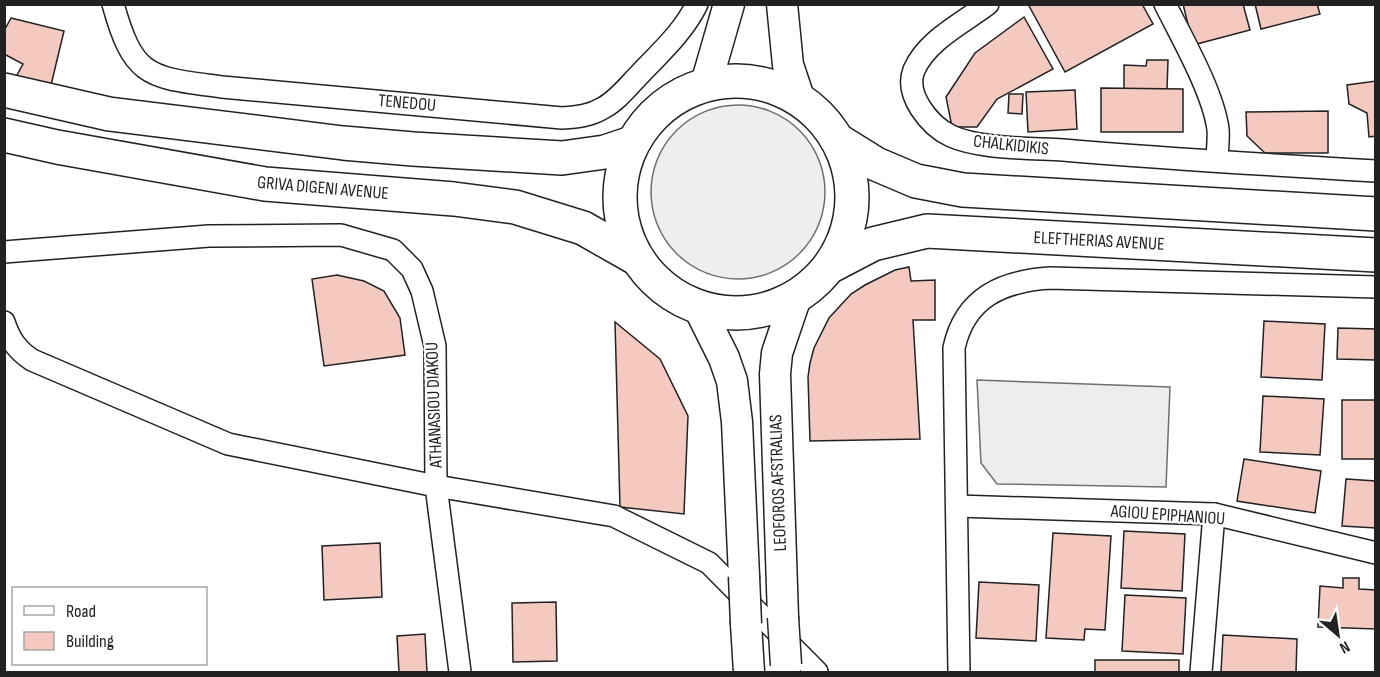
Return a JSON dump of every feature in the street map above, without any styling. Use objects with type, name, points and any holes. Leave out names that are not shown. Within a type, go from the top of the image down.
[{"type":"highway","points":[[738,80],[770,85],[798,98],[821,117],[839,141],[852,183],[849,227],[829,267],[796,297],[765,310],[732,314],[700,310],[662,289],[634,257],[621,220],[620,180],[632,143],[663,106],[706,84],[738,80]]},
{"type":"highway","points":[[4,90],[109,114],[344,143],[413,149],[562,158],[605,152],[632,143]]},
{"type":"highway","name":"GRIVA DIGENI AVENUE","points":[[4,135],[57,147],[265,184],[454,199],[515,207],[583,228],[634,257]]},
{"type":"highway","points":[[839,141],[876,164],[916,181],[963,190],[1376,214]]},
{"type":"highway","name":"ELEFTHERIAS AVENUE","points":[[829,267],[873,244],[927,231],[1376,255]]},
{"type":"main road","points":[[706,84],[729,4]]},
{"type":"main road","points":[[782,4],[788,65],[798,98]]},
{"type":"main road","name":"LEOFOROS AFSTRALIAS","points":[[786,669],[775,374],[777,353],[796,297]]},
{"type":"main road","name":"LEOFOROS AFSTRALIAS","points":[[700,310],[724,358],[732,381],[737,422],[749,672]]},
{"type":"street","name":"TENEDOU","points":[[113,4],[121,32],[130,51],[141,66],[155,75],[177,81],[562,118],[591,114],[617,98],[672,40],[697,4]]},
{"type":"street","name":"CHALKIDIKIS","points":[[988,4],[929,47],[913,71],[913,91],[920,108],[932,122],[950,135],[973,143],[1376,171]]},
{"type":"street","points":[[1165,4],[1184,40],[1208,96],[1218,129],[1217,161]]},
{"type":"street","name":"ATHANASIOU DIAKOU","points":[[4,252],[221,236],[341,235],[393,250],[412,269],[422,291],[435,346],[436,486],[460,672]]},
{"type":"street","points":[[959,672],[954,348],[963,321],[973,309],[995,290],[1028,280],[1071,278],[1376,287]]},
{"type":"street","points":[[4,322],[9,337],[19,351],[32,360],[228,444],[436,486],[614,516],[709,563],[817,672]]},
{"type":"street","name":"AGIOU EPIPHANIOU","points":[[957,506],[1214,514],[1376,552]]},
{"type":"street","points":[[1201,672],[1214,514]]},
{"type":"shaded area","points":[[738,105],[771,112],[786,120],[799,131],[810,144],[818,159],[825,192],[818,225],[810,240],[799,253],[786,264],[771,272],[738,279],[705,272],[690,264],[677,253],[666,240],[658,225],[651,192],[658,159],[666,144],[677,131],[690,120],[705,112]]},
{"type":"shaded area","points":[[977,380],[1170,387],[1166,487],[997,484],[981,463]]},
{"type":"building","points":[[1028,4],[1142,4],[1153,24],[1065,72]]},
{"type":"building","points":[[1183,4],[1243,4],[1250,30],[1193,45]]},
{"type":"building","points":[[1255,4],[1317,4],[1320,14],[1261,29]]},
{"type":"building","points":[[1024,17],[1053,69],[997,99],[977,127],[952,127],[946,97],[975,53]]},
{"type":"building","points":[[11,18],[64,31],[51,85],[16,77],[23,64],[4,54],[4,31]]},
{"type":"building","points":[[1147,60],[1168,60],[1167,90],[1124,89],[1124,65],[1146,66]]},
{"type":"building","points":[[1376,81],[1376,136],[1369,137],[1367,113],[1349,104],[1347,85]]},
{"type":"building","points":[[1101,88],[1183,89],[1183,132],[1101,132]]},
{"type":"building","points":[[1075,90],[1077,129],[1028,132],[1026,92]]},
{"type":"building","points":[[1009,94],[1023,94],[1022,114],[1008,113]]},
{"type":"building","points":[[1328,111],[1328,153],[1265,153],[1247,136],[1246,112]]},
{"type":"building","points":[[909,267],[911,281],[935,280],[935,320],[913,320],[920,439],[810,441],[808,377],[810,363],[814,348],[829,318],[851,294],[865,285],[895,270]]},
{"type":"building","points":[[337,275],[364,281],[384,291],[400,318],[405,355],[324,366],[312,279]]},
{"type":"building","points":[[1264,321],[1325,324],[1322,380],[1261,377]]},
{"type":"building","points":[[615,322],[660,359],[688,416],[684,514],[620,507]]},
{"type":"building","points":[[1338,328],[1376,329],[1376,360],[1337,359]]},
{"type":"building","points":[[1263,396],[1324,399],[1320,455],[1260,452]]},
{"type":"building","points":[[1342,400],[1376,400],[1376,459],[1342,459]]},
{"type":"building","points":[[1244,459],[1321,471],[1315,513],[1237,501]]},
{"type":"building","points":[[1346,479],[1376,481],[1376,528],[1342,526]]},
{"type":"building","points":[[1124,531],[1185,534],[1182,591],[1121,588]]},
{"type":"building","points":[[1053,533],[1111,536],[1105,630],[1085,629],[1084,640],[1046,638]]},
{"type":"building","points":[[380,543],[382,597],[324,600],[322,546]]},
{"type":"building","points":[[1343,578],[1359,578],[1359,589],[1376,590],[1376,629],[1318,627],[1320,586],[1343,588]]},
{"type":"building","points":[[979,582],[1039,585],[1036,641],[976,638]]},
{"type":"building","points":[[1125,595],[1186,598],[1183,654],[1122,651]]},
{"type":"building","points":[[556,602],[557,661],[513,662],[512,603]]},
{"type":"building","points":[[425,634],[427,672],[399,672],[397,636]]},
{"type":"building","points":[[1223,635],[1297,639],[1296,672],[1221,672]]},
{"type":"building","points":[[1095,660],[1179,660],[1179,672],[1095,672]]}]
